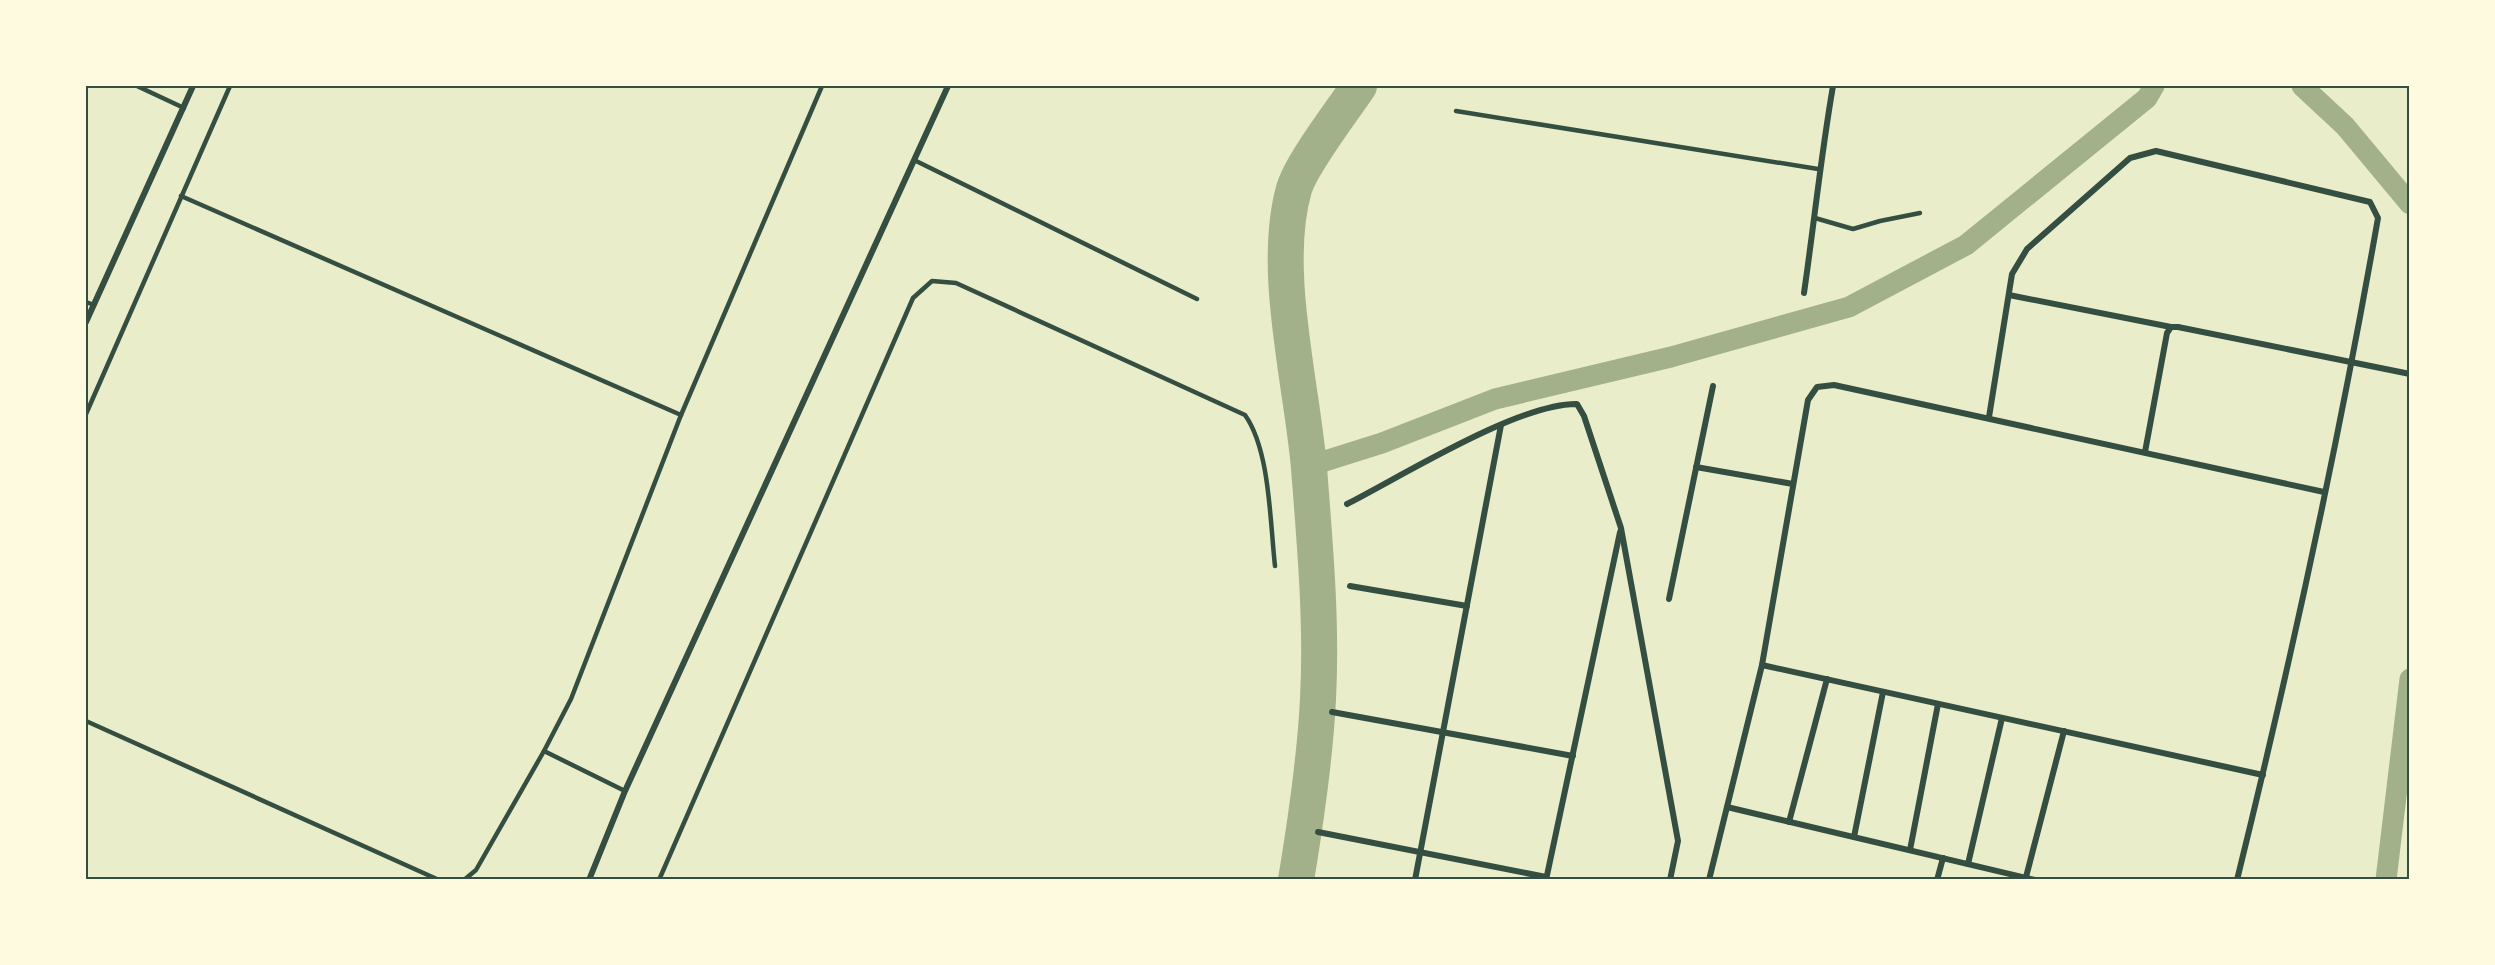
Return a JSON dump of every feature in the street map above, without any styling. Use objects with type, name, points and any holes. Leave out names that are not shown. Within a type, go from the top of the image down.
[{"type":"street","points":[[86,322],[193,86]]},
{"type":"street","points":[[590,879],[625,791],[948,86]]},
{"type":"street","points":[[1804,294],[1815,218],[1818,169],[1833,86]]},
{"type":"street","points":[[1989,417],[2012,274],[2027,249],[2130,158],[2156,151],[2370,202],[2378,218],[2353,362],[2263,775],[2237,879]]},
{"type":"street","points":[[2009,295],[2409,374]]},
{"type":"street","points":[[2145,452],[2167,333],[2171,327]]},
{"type":"street","points":[[1709,879],[1762,665],[1808,400],[1817,387],[1834,385],[1989,417],[2324,492]]},
{"type":"street","points":[[1669,599],[1713,386]]},
{"type":"street","points":[[1347,504],[1500,425],[1562,404],[1577,404],[1584,416],[1621,528],[1678,841],[1670,879]]},
{"type":"street","points":[[1415,879],[1500,425]]},
{"type":"street","points":[[1696,467],[1793,484]]},
{"type":"street","points":[[1318,832],[1546,878],[1621,528]]},
{"type":"street","points":[[1350,586],[1467,606]]},
{"type":"street","points":[[1762,665],[2263,775]]},
{"type":"street","points":[[1789,822],[1827,679]]},
{"type":"street","points":[[1854,837],[1883,692]]},
{"type":"street","points":[[1910,850],[1938,704]]},
{"type":"street","points":[[1332,712],[1573,756]]},
{"type":"street","points":[[1968,864],[2002,718]]},
{"type":"street","points":[[2026,877],[2064,731]]},
{"type":"street","points":[[1727,807],[2035,879]]},
{"type":"street","points":[[1937,879],[1943,858]]},
{"type":"lane","points":[[137,86],[184,108]]},
{"type":"lane","points":[[86,414],[230,86]]},
{"type":"lane","points":[[464,879],[476,870],[572,699],[681,415],[822,86]]},
{"type":"lane","points":[[1456,111],[1818,169]]},
{"type":"lane","points":[[914,160],[1197,299]]},
{"type":"lane","points":[[181,196],[681,415]]},
{"type":"lane","points":[[1815,218],[1853,230],[1920,213]]},
{"type":"lane","points":[[659,879],[914,298],[932,281],[956,283],[1245,415],[1255,428],[1262,448],[1275,566]]},
{"type":"lane","points":[[86,302],[93,305]]},
{"type":"lane","points":[[86,721],[440,879]]},
{"type":"lane","points":[[544,751],[625,791]]},
{"type":"waterway","points":[[1296,880],[1315,745],[1319,642],[1309,468],[1287,291],[1288,221],[1298,178],[1313,152],[1359,86]]},
{"type":"waterway","points":[[1309,466],[1382,443],[1495,399],[1671,357],[1849,307],[1966,245],[2147,98],[2154,86]]},
{"type":"waterway","points":[[2302,86],[2345,126],[2410,204]]},
{"type":"waterway","points":[[2386,880],[2410,679]]}]
